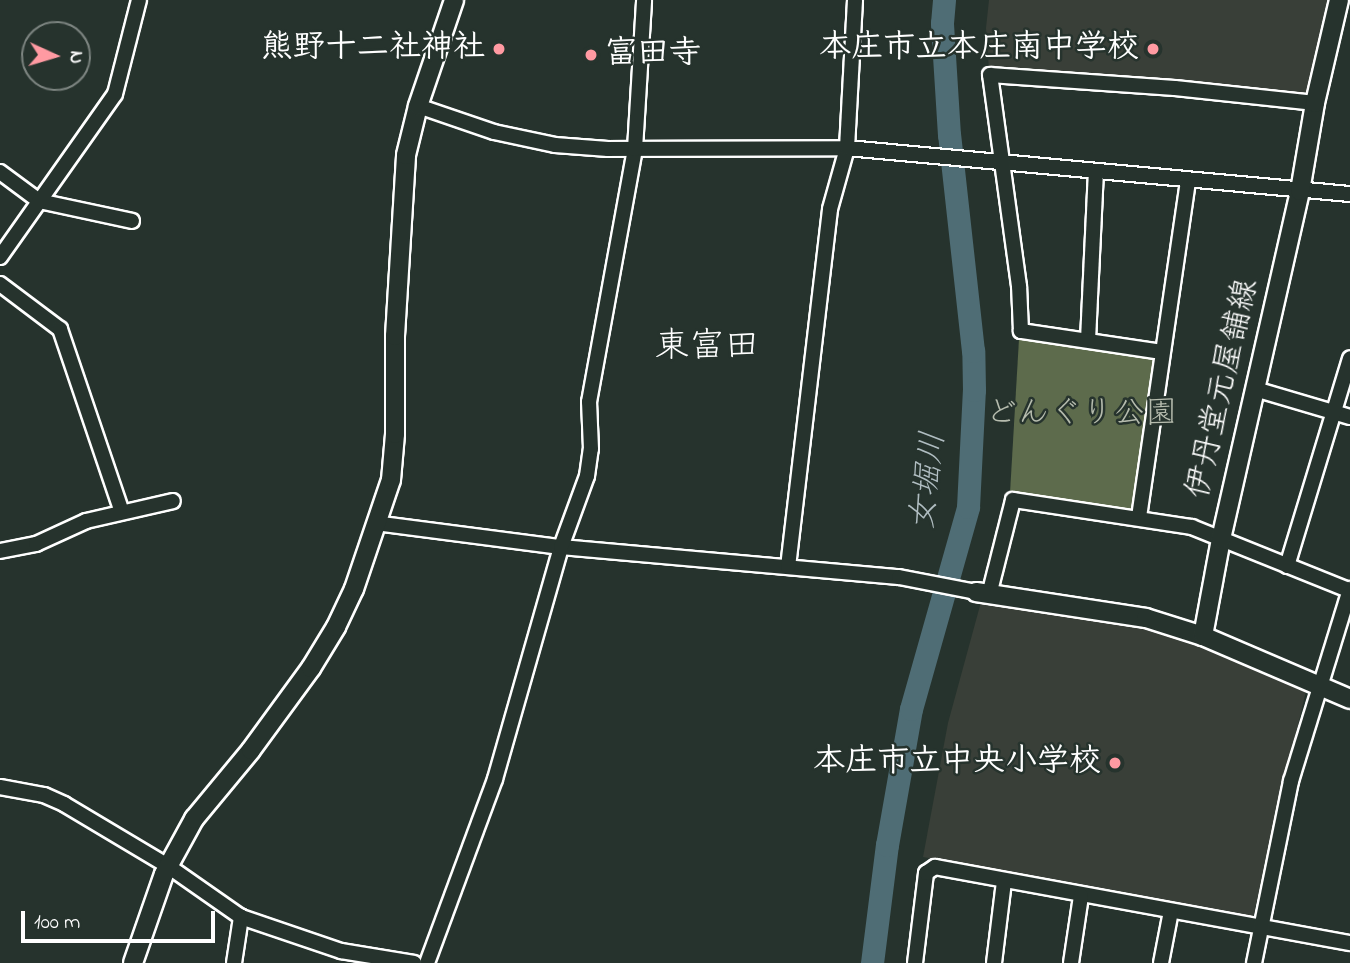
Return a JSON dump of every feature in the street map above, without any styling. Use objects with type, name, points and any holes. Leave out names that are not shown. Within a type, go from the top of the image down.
[{"type":"street","points":[[0,257],[103,114],[114,94],[139,0]]},
{"type":"street","points":[[133,963],[168,866],[194,819],[251,750],[311,668],[336,627],[354,589],[391,480],[395,336],[406,155],[418,106],[454,0]]},
{"type":"street","points":[[427,963],[495,779],[561,547],[587,477],[591,449],[589,402],[635,149],[644,0]]},
{"type":"street","points":[[788,567],[830,209],[847,148],[855,0]]},
{"type":"street","name":"伊丹堂元屋舗線","points":[[1203,636],[1221,539],[1300,191],[1315,103],[1339,0]]},
{"type":"street","points":[[1162,352],[1021,331],[990,75],[1175,88],[1315,103]]},
{"type":"street","points":[[418,106],[494,132],[555,145],[635,149],[847,148],[987,164],[1350,194]]},
{"type":"street","points":[[0,172],[39,201],[132,221]]},
{"type":"street","points":[[1088,340],[1096,173]]},
{"type":"street","points":[[1139,517],[1188,181]]},
{"type":"street","points":[[0,284],[60,329],[122,512]]},
{"type":"street","points":[[1286,566],[1350,358]]},
{"type":"street","points":[[1255,389],[1350,417]]},
{"type":"street","points":[[982,593],[1013,500],[1192,527],[1350,590],[1318,685],[1291,781],[1254,963]]},
{"type":"street","points":[[0,551],[36,544],[86,521],[173,501]]},
{"type":"street","points":[[375,523],[561,547],[899,577],[982,593],[1146,618],[1203,636],[1350,699]]},
{"type":"street","points":[[0,787],[44,795],[64,804],[168,866],[241,917],[339,957],[414,963]]},
{"type":"street","points":[[915,963],[926,873],[935,867],[1081,896],[1350,943]]},
{"type":"street","points":[[994,963],[1004,881]]},
{"type":"street","points":[[1071,963],[1081,896]]},
{"type":"street","points":[[1161,963],[1171,911]]},
{"type":"street","points":[[234,963],[241,917]]},
{"type":"shaded area","name":"本庄市立本庄南中学校","points":[[989,0],[1327,0],[1310,90],[1303,95],[989,70],[986,28]]},
{"type":"shaded area","name":"本庄市立中央小学校","points":[[981,602],[1140,626],[1216,648],[1306,691],[1253,917],[923,857],[948,723]]},
{"type":"green space","name":"どんぐり公園","points":[[1019,339],[1152,357],[1155,361],[1133,509],[1010,493]]},
{"type":"waterway","name":"女堀川","points":[[872,963],[887,845],[911,709],[968,507],[974,390],[973,351],[949,135],[942,23],[944,0]]},
{"type":"place","name":"熊野十二社神社","points":[[499,49]]},
{"type":"place","name":"本庄市立本庄南中学校","points":[[1153,49]]},
{"type":"place","name":"富田寺","points":[[591,55]]},
{"type":"place","name":"本庄市立中央小学校","points":[[1115,763]]},
{"type":"district","name":"東富田","points":[[707,348]]}]
